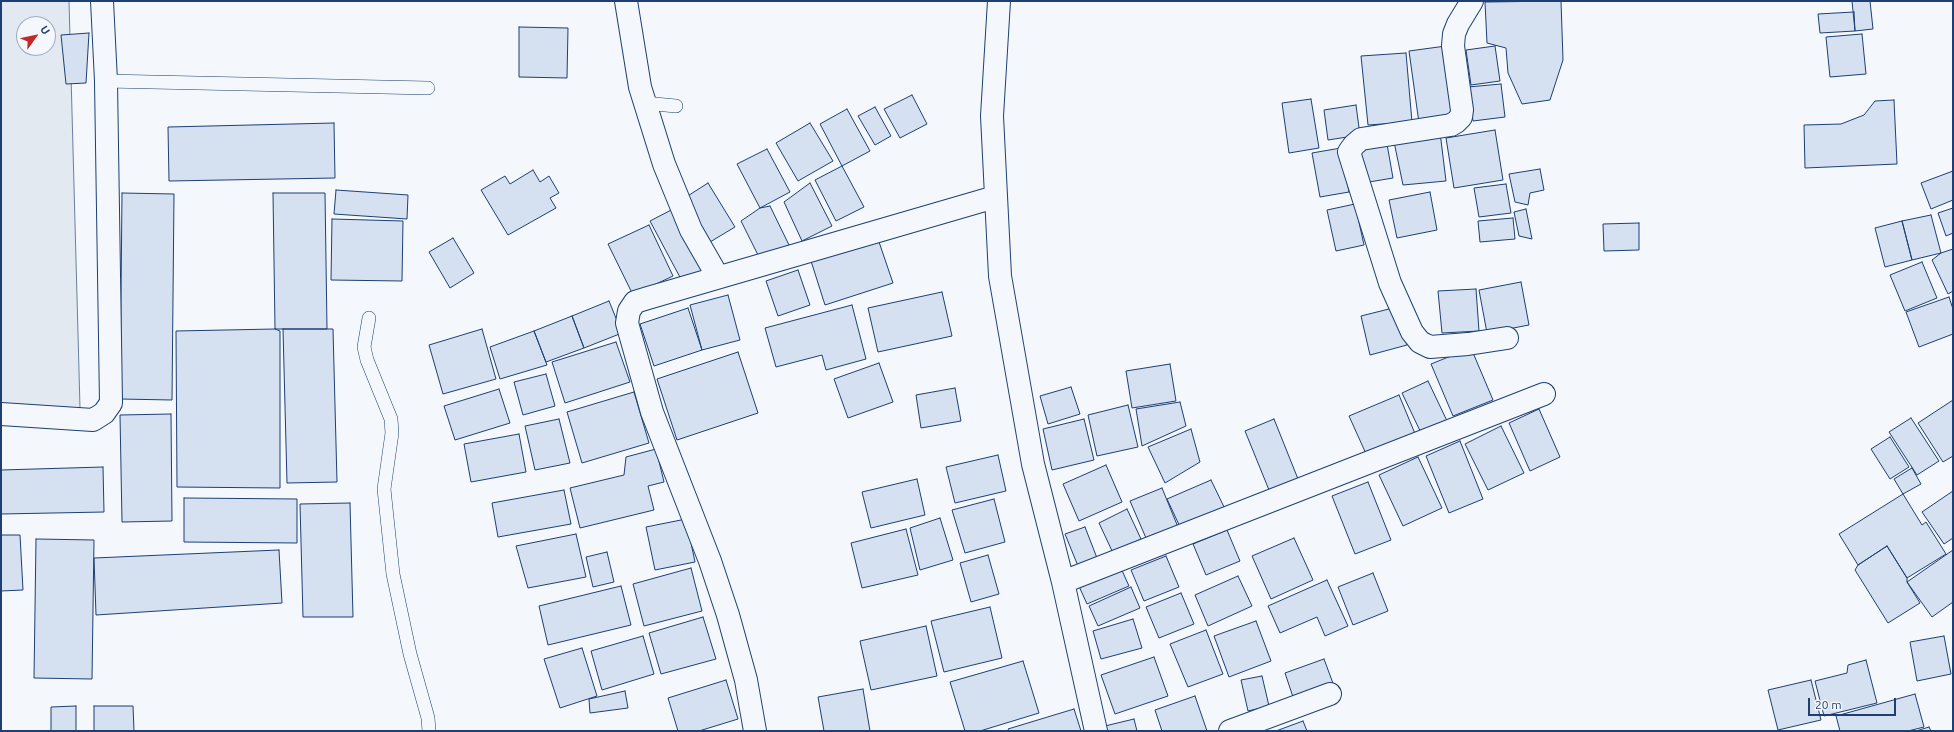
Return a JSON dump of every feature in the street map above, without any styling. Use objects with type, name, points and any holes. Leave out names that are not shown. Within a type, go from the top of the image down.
[{"type":"street","points":[[1,414],[93,420],[104,414],[111,403],[106,82],[102,1]]},
{"type":"street","points":[[626,1],[640,87],[664,164],[691,230],[718,277]]},
{"type":"street","points":[[999,1],[992,116],[1000,276],[1015,371],[1033,464],[1064,582],[1096,731]]},
{"type":"street","points":[[1472,1],[1458,24],[1454,34],[1453,46],[1462,110],[1461,117],[1451,126],[1386,134],[1361,139],[1354,144],[1349,152],[1390,283],[1412,332],[1420,342],[1430,347],[1468,344],[1507,338]]},
{"type":"street","points":[[755,731],[746,680],[728,615],[710,561],[652,412],[627,323],[629,311],[635,302],[995,197]]},
{"type":"street","points":[[1064,582],[1544,394]]},
{"type":"street","points":[[1230,731],[1330,694]]},
{"type":"lane","points":[[106,82],[428,88]]},
{"type":"lane","points":[[644,103],[676,106]]},
{"type":"lane","points":[[369,318],[364,347],[367,360],[390,419],[392,433],[384,489],[393,574],[410,654],[428,718],[429,731]]},
{"type":"shaded area","points":[[1,1],[69,1],[80,408],[1,404]]},
{"type":"building","points":[[1561,1],[1563,60],[1550,100],[1522,104],[1508,73],[1506,48],[1487,43],[1485,2]]},
{"type":"building","points":[[1852,1],[1870,1],[1873,29],[1855,31]]},
{"type":"building","points":[[1854,12],[1855,31],[1820,33],[1818,14]]},
{"type":"building","points":[[519,27],[568,28],[567,78],[519,77]]},
{"type":"building","points":[[89,33],[86,83],[66,84],[61,35]]},
{"type":"building","points":[[1862,34],[1866,74],[1830,77],[1826,37]]},
{"type":"building","points":[[1446,46],[1457,118],[1419,123],[1409,51]]},
{"type":"building","points":[[1495,46],[1500,81],[1471,85],[1466,50]]},
{"type":"building","points":[[1406,53],[1412,122],[1368,125],[1361,56]]},
{"type":"building","points":[[1501,84],[1505,117],[1473,121],[1468,87]]},
{"type":"building","points":[[912,95],[927,124],[900,138],[884,109]]},
{"type":"building","points":[[1311,99],[1319,148],[1289,153],[1282,103]]},
{"type":"building","points":[[1894,100],[1897,164],[1805,168],[1804,125],[1841,124],[1864,115],[1875,101]]},
{"type":"building","points":[[1356,105],[1360,135],[1328,140],[1324,110]]},
{"type":"building","points":[[875,107],[891,136],[875,145],[858,116]]},
{"type":"building","points":[[847,109],[870,151],[842,166],[820,124]]},
{"type":"building","points":[[334,123],[335,178],[169,181],[168,127]]},
{"type":"building","points":[[810,123],[833,161],[798,181],[776,143]]},
{"type":"building","points":[[1495,130],[1503,180],[1454,188],[1446,138]]},
{"type":"building","points":[[1440,132],[1446,181],[1403,185],[1393,137]]},
{"type":"building","points":[[1387,144],[1393,178],[1363,183],[1357,149]]},
{"type":"building","points":[[1341,148],[1349,192],[1320,197],[1312,153]]},
{"type":"building","points":[[767,149],[790,192],[760,208],[737,164]]},
{"type":"building","points":[[842,166],[864,207],[836,221],[815,180]]},
{"type":"building","points":[[1540,169],[1544,190],[1530,193],[1528,205],[1515,202],[1509,174]]},
{"type":"building","points":[[533,170],[540,182],[549,176],[559,193],[550,198],[556,208],[508,235],[481,190],[505,176],[510,184]]},
{"type":"building","points":[[1953,171],[1953,200],[1931,209],[1921,183]]},
{"type":"building","points":[[708,183],[735,227],[710,242],[683,199]]},
{"type":"building","points":[[810,183],[832,226],[802,241],[784,202]]},
{"type":"building","points":[[1506,184],[1511,213],[1479,217],[1474,188]]},
{"type":"building","points":[[336,190],[408,195],[407,219],[334,214]]},
{"type":"building","points":[[1430,192],[1437,230],[1397,238],[1389,200]]},
{"type":"building","points":[[122,193],[174,194],[172,400],[120,399]]},
{"type":"building","points":[[273,193],[325,193],[327,329],[275,329]]},
{"type":"building","points":[[1355,204],[1364,245],[1336,251],[1327,210]]},
{"type":"building","points":[[770,206],[789,245],[760,259],[741,221],[760,208]]},
{"type":"building","points":[[677,207],[709,268],[682,281],[650,221]]},
{"type":"building","points":[[1953,208],[1953,233],[1946,236],[1938,213]]},
{"type":"building","points":[[1526,209],[1532,239],[1519,236],[1514,212]]},
{"type":"building","points":[[1931,215],[1941,253],[1912,260],[1902,221]]},
{"type":"building","points":[[1513,218],[1515,239],[1480,242],[1478,221]]},
{"type":"building","points":[[332,219],[403,221],[402,281],[331,280]]},
{"type":"building","points":[[1902,221],[1912,260],[1885,267],[1875,228]]},
{"type":"building","points":[[1639,223],[1639,250],[1604,251],[1603,224]]},
{"type":"building","points":[[649,225],[673,276],[633,295],[608,244]]},
{"type":"building","points":[[453,238],[474,273],[450,288],[429,252]]},
{"type":"building","points":[[878,239],[893,283],[825,305],[811,261]]},
{"type":"building","points":[[1953,249],[1953,291],[1948,294],[1932,260],[1941,253]]},
{"type":"building","points":[[1922,262],[1937,298],[1905,311],[1890,275]]},
{"type":"building","points":[[798,270],[810,305],[778,316],[766,281]]},
{"type":"building","points":[[1521,282],[1529,325],[1487,333],[1479,290]]},
{"type":"building","points":[[1476,289],[1479,331],[1442,333],[1438,291]]},
{"type":"building","points":[[942,292],[952,336],[878,352],[868,308]]},
{"type":"building","points":[[728,295],[740,340],[702,350],[690,305]]},
{"type":"building","points":[[1949,297],[1953,309],[1953,334],[1919,347],[1906,312]]},
{"type":"building","points":[[609,301],[622,333],[584,348],[572,316]]},
{"type":"building","points":[[852,305],[866,359],[826,370],[822,355],[776,367],[765,328]]},
{"type":"building","points":[[1397,307],[1407,345],[1370,355],[1361,316]]},
{"type":"building","points":[[688,308],[702,350],[654,366],[640,324]]},
{"type":"building","points":[[572,316],[584,348],[546,362],[534,331]]},
{"type":"building","points":[[275,329],[280,331],[280,488],[177,487],[176,331]]},
{"type":"building","points":[[283,329],[333,329],[337,482],[287,483]]},
{"type":"building","points":[[482,329],[496,379],[443,394],[429,345]]},
{"type":"building","points":[[534,331],[547,365],[500,379],[490,347]]},
{"type":"building","points":[[616,342],[630,382],[565,403],[552,362]]},
{"type":"building","points":[[1471,348],[1493,400],[1453,416],[1431,364]]},
{"type":"building","points":[[738,352],[758,413],[677,440],[657,379]]},
{"type":"building","points":[[879,363],[893,402],[848,418],[834,379]]},
{"type":"building","points":[[1170,364],[1176,401],[1132,408],[1126,371]]},
{"type":"building","points":[[546,374],[555,406],[523,415],[514,382]]},
{"type":"building","points":[[1428,381],[1448,423],[1422,435],[1402,393]]},
{"type":"building","points":[[1071,387],[1080,414],[1048,424],[1040,396]]},
{"type":"building","points":[[955,388],[961,421],[921,428],[916,395]]},
{"type":"building","points":[[499,389],[510,423],[455,440],[444,406]]},
{"type":"building","points":[[634,392],[649,443],[582,463],[567,412]]},
{"type":"building","points":[[1399,395],[1416,436],[1367,456],[1349,416]]},
{"type":"building","points":[[1953,400],[1953,456],[1943,462],[1918,423]]},
{"type":"building","points":[[1180,402],[1186,426],[1142,446],[1136,409]]},
{"type":"building","points":[[1128,405],[1138,447],[1097,456],[1088,415]]},
{"type":"building","points":[[1539,409],[1560,457],[1530,471],[1509,423]]},
{"type":"building","points":[[171,414],[172,521],[122,522],[120,415]]},
{"type":"building","points":[[1911,418],[1939,461],[1917,475],[1889,432]]},
{"type":"building","points":[[559,419],[570,463],[535,470],[525,426]]},
{"type":"building","points":[[1084,419],[1094,460],[1052,470],[1043,429]]},
{"type":"building","points":[[1274,419],[1298,479],[1269,490],[1245,431]]},
{"type":"building","points":[[1501,426],[1524,473],[1488,490],[1465,444]]},
{"type":"building","points":[[1191,429],[1200,462],[1165,483],[1148,447]]},
{"type":"building","points":[[519,434],[526,472],[471,482],[464,444]]},
{"type":"building","points":[[1890,437],[1909,467],[1890,479],[1871,449]]},
{"type":"building","points":[[1460,441],[1483,499],[1449,513],[1426,456]]},
{"type":"building","points":[[656,449],[664,482],[648,486],[654,510],[580,528],[570,488],[624,475],[626,457]]},
{"type":"building","points":[[998,455],[1006,491],[955,503],[946,467]]},
{"type":"building","points":[[1418,457],[1442,508],[1403,526],[1379,475]]},
{"type":"building","points":[[1106,465],[1122,502],[1079,521],[1063,484]]},
{"type":"building","points":[[103,467],[104,512],[1,514],[1,470]]},
{"type":"building","points":[[1912,468],[1921,484],[1903,494],[1894,479]]},
{"type":"building","points":[[917,479],[925,515],[871,528],[862,492]]},
{"type":"building","points":[[1211,480],[1225,509],[1181,529],[1167,499]]},
{"type":"building","points":[[1368,482],[1391,540],[1355,554],[1332,496]]},
{"type":"building","points":[[1162,488],[1180,532],[1149,545],[1130,501]]},
{"type":"building","points":[[564,490],[571,524],[498,537],[492,503]]},
{"type":"building","points":[[1953,491],[1953,538],[1944,544],[1922,512]]},
{"type":"building","points":[[1903,494],[1922,525],[1926,522],[1946,554],[1907,578],[1887,546],[1858,565],[1839,534]]},
{"type":"building","points":[[184,498],[297,499],[297,543],[184,542]]},
{"type":"building","points":[[994,499],[1005,542],[965,553],[952,510]]},
{"type":"building","points":[[350,503],[353,617],[303,617],[300,504]]},
{"type":"building","points":[[1127,509],[1141,539],[1113,553],[1099,523]]},
{"type":"building","points":[[940,518],[953,560],[920,570],[910,528]]},
{"type":"building","points":[[686,519],[695,562],[655,570],[646,527]]},
{"type":"building","points":[[1085,527],[1097,558],[1078,566],[1065,534]]},
{"type":"building","points":[[906,529],[918,575],[862,588],[851,543]]},
{"type":"building","points":[[1227,530],[1240,561],[1206,575],[1193,544]]},
{"type":"building","points":[[576,534],[586,577],[528,588],[516,546]]},
{"type":"building","points":[[1,535],[20,535],[23,590],[1,591]]},
{"type":"building","points":[[1294,538],[1313,580],[1271,599],[1252,556]]},
{"type":"building","points":[[36,539],[94,540],[92,679],[34,678]]},
{"type":"building","points":[[1887,546],[1907,578],[1907,582],[1920,603],[1888,623],[1855,570],[1858,565]]},
{"type":"building","points":[[279,550],[282,603],[96,615],[94,558]]},
{"type":"building","points":[[1953,550],[1953,602],[1932,617],[1907,582]]},
{"type":"building","points":[[607,552],[614,582],[593,587],[586,557]]},
{"type":"building","points":[[988,555],[999,594],[971,602],[960,563]]},
{"type":"building","points":[[1166,556],[1179,587],[1144,601],[1131,570]]},
{"type":"building","points":[[1120,566],[1129,586],[1087,604],[1078,584]]},
{"type":"building","points":[[691,568],[702,611],[644,626],[633,584]]},
{"type":"building","points":[[1373,573],[1388,611],[1353,625],[1338,587]]},
{"type":"building","points":[[1238,576],[1252,606],[1208,626],[1195,595]]},
{"type":"building","points":[[1327,580],[1348,626],[1325,636],[1317,617],[1280,633],[1268,606]]},
{"type":"building","points":[[621,586],[631,625],[548,645],[539,606]]},
{"type":"building","points":[[1131,587],[1140,608],[1098,626],[1089,606]]},
{"type":"building","points":[[1181,593],[1194,624],[1159,638],[1146,607]]},
{"type":"building","points":[[990,607],[1002,658],[944,672],[931,621]]},
{"type":"building","points":[[703,617],[716,659],[661,674],[649,633]]},
{"type":"building","points":[[1133,619],[1142,648],[1101,659],[1093,631]]},
{"type":"building","points":[[1256,621],[1271,661],[1229,677],[1214,636]]},
{"type":"building","points":[[926,626],[937,676],[871,690],[860,641]]},
{"type":"building","points":[[1206,630],[1223,674],[1188,687],[1170,644]]},
{"type":"building","points":[[643,636],[654,674],[602,690],[591,651]]},
{"type":"building","points":[[1944,636],[1951,674],[1917,681],[1910,642]]},
{"type":"building","points":[[582,648],[597,696],[560,708],[544,659]]},
{"type":"building","points":[[1154,657],[1168,696],[1115,714],[1101,675]]},
{"type":"building","points":[[1324,659],[1334,686],[1294,700],[1285,673]]},
{"type":"building","points":[[1866,660],[1877,703],[1824,716],[1815,681],[1847,673],[1848,665]]},
{"type":"building","points":[[1023,661],[1039,713],[980,731],[965,731],[950,682]]},
{"type":"building","points":[[1262,676],[1269,706],[1248,711],[1241,680]]},
{"type":"building","points":[[726,680],[738,719],[699,731],[678,731],[668,698]]},
{"type":"building","points":[[1811,680],[1821,720],[1778,730],[1768,690]]},
{"type":"building","points":[[863,689],[870,731],[824,731],[818,697]]},
{"type":"building","points":[[625,691],[628,708],[590,713],[589,699]]},
{"type":"building","points":[[1915,694],[1924,727],[1908,731],[1840,731],[1836,716]]},
{"type":"building","points":[[1195,696],[1207,731],[1162,731],[1155,710]]},
{"type":"building","points":[[76,706],[76,731],[51,731],[51,707]]},
{"type":"building","points":[[94,706],[133,706],[134,731],[94,731]]},
{"type":"building","points":[[1074,709],[1081,731],[1009,731],[1008,729]]},
{"type":"building","points":[[1134,719],[1137,731],[1107,731],[1105,726]]},
{"type":"building","points":[[1303,721],[1307,731],[1276,731]]},
{"type":"building","points":[[1929,727],[1931,731],[1916,731]]}]
